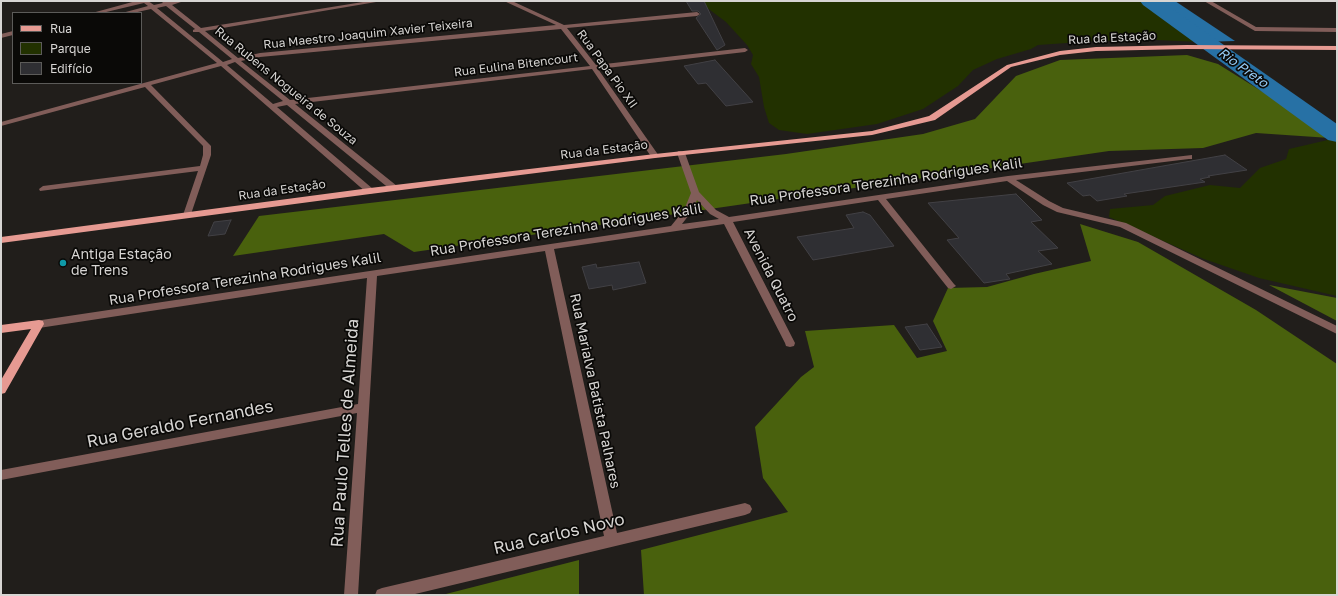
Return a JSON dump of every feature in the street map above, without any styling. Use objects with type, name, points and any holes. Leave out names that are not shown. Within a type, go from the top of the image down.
[{"type":"main road","name":"Rua da Estação","points":[[3,240],[394,188],[681,153],[872,133],[932,118],[1010,66],[1060,53],[1096,49],[1187,47],[1337,48]]},
{"type":"main road","name":"Rua Professora Terezinha Rodrigues Kalil","points":[[1,329],[39,324]]},
{"type":"main road","points":[[1,390],[39,324]]},
{"type":"street","name":"Rua Rubens Nogueira de Souza","points":[[144,1],[272,106],[370,191]]},
{"type":"street","points":[[99,12],[144,1]]},
{"type":"street","points":[[130,12],[152,7],[165,2],[181,1]]},
{"type":"street","points":[[185,34],[198,30],[379,1]]},
{"type":"street","name":"Rua Papa Pio XII","points":[[506,1],[562,26],[594,67],[655,156]]},
{"type":"street","points":[[1207,1],[1251,28],[1260,30],[1337,30]]},
{"type":"street","name":"Rua Rubens Nogueira de Souza","points":[[165,2],[394,188]]},
{"type":"street","name":"Rua Maestro Joaquim Xavier Teixeira","points":[[1,124],[236,60],[260,55],[697,14]]},
{"type":"street","points":[[1,36],[12,33]]},
{"type":"street","points":[[1,42],[12,39]]},
{"type":"street","name":"Rua Eulina Bitencourt","points":[[272,106],[290,102],[745,50]]},
{"type":"street","points":[[146,84],[207,146],[207,155],[186,215]]},
{"type":"street","points":[[681,153],[695,193],[713,212],[727,220]]},
{"type":"street","name":"Rua Professora Terezinha Rodrigues Kalil","points":[[39,324],[1008,178],[1135,162],[1189,157]]},
{"type":"street","points":[[44,189],[203,168]]},
{"type":"street","points":[[1008,178],[1046,203],[1060,210],[1123,225],[1337,330]]},
{"type":"street","points":[[674,228],[688,211],[695,193]]},
{"type":"street","points":[[880,197],[951,286]]},
{"type":"street","name":"Avenida Quatro","points":[[727,220],[790,343]]},
{"type":"street","name":"Rua Marialva Batista Palhares","points":[[549,248],[612,540]]},
{"type":"street","name":"Rua Paulo Telles de Almeida","points":[[351,595],[372,274]]},
{"type":"street","name":"Rua Geraldo Fernandes","points":[[1,475],[364,407]]},
{"type":"street","name":"Rua Carlos Novo","points":[[382,595],[746,509]]},
{"type":"green space","points":[[698,1],[1141,1],[1200,42],[1156,40],[1096,41],[1038,45],[1031,49],[997,59],[973,70],[958,86],[923,109],[877,124],[807,134],[779,130],[769,123],[764,107],[759,77],[751,64],[753,55],[747,45],[726,22]]},
{"type":"green space","points":[[1187,55],[1218,64],[1319,127],[1330,138],[1256,133],[1203,148],[1109,151],[414,252],[384,234],[233,256],[259,216],[786,154],[923,134],[975,119],[1016,76],[1060,60]]},
{"type":"green space","points":[[1332,139],[1337,142],[1337,296],[1259,278],[1204,259],[1109,217],[1110,209],[1153,205],[1165,196],[1210,185],[1240,188],[1260,168],[1286,159],[1289,149]]},
{"type":"green space","points":[[1080,224],[1138,242],[1256,310],[1337,364],[1337,595],[644,595],[641,550],[788,512],[763,478],[755,427],[801,377],[814,367],[805,331],[894,325],[917,358],[947,351],[933,321],[948,288],[987,287],[1034,274],[1091,261]]},
{"type":"green space","points":[[1269,285],[1337,298],[1337,321]]},
{"type":"green space","points":[[579,560],[579,595],[442,595]]},
{"type":"water","points":[[1141,1],[1175,1],[1235,41],[1200,42]]},
{"type":"building","points":[[686,1],[704,1],[725,45],[717,50],[696,18],[701,14],[698,11],[692,11]]},
{"type":"building","points":[[715,60],[753,102],[726,106],[706,83],[698,84],[684,66]]},
{"type":"building","points":[[1225,155],[1247,170],[1208,176],[1210,177],[1200,179],[1205,182],[1124,194],[1127,196],[1097,201],[1090,195],[1083,196],[1067,183]]},
{"type":"building","points":[[1016,194],[1042,220],[1031,222],[1058,248],[1038,251],[1052,264],[1006,274],[1010,279],[984,283],[947,240],[959,238],[928,203]]},
{"type":"building","points":[[863,212],[870,215],[894,246],[813,260],[797,237],[854,228],[846,215]]},
{"type":"building","points":[[231,220],[225,234],[208,236],[214,222]]},
{"type":"building","points":[[639,262],[646,283],[613,290],[612,285],[589,289],[582,267],[596,264],[597,268]]},
{"type":"building","points":[[927,324],[942,347],[920,350],[905,327]]},
{"type":"waterway","name":"Rio Preto","points":[[1149,1],[1337,135]]},
{"type":"place","name":"Antiga Estação de Trens","points":[[63,263]]}]
